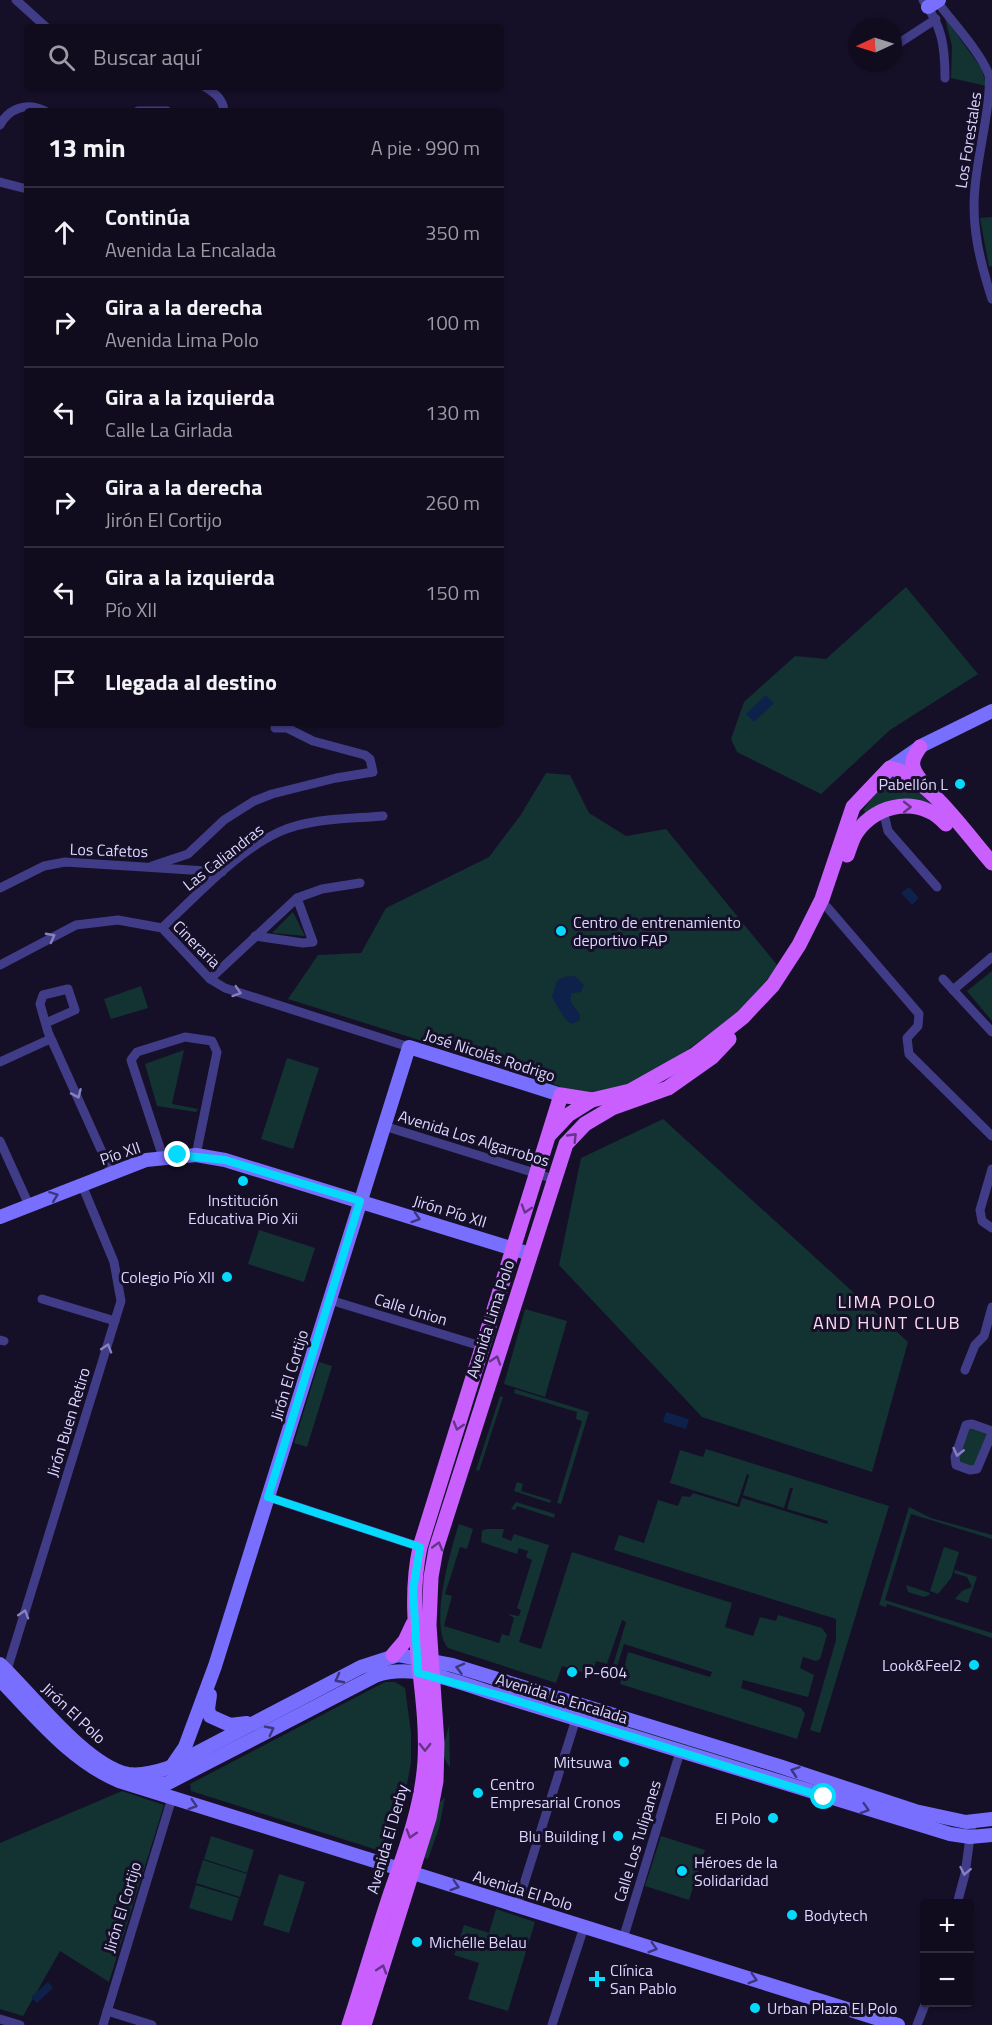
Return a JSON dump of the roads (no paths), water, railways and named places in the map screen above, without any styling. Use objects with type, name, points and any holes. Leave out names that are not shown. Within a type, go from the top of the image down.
[{"type":"main road","points":[[561,1095],[592,1100],[630,1090],[688,1059],[723,1036],[773,985],[799,945],[822,899],[851,812],[862,796],[890,768],[920,747],[992,711]]},
{"type":"main road","points":[[920,747],[912,757],[911,766],[926,788],[992,863]]},
{"type":"main road","points":[[890,768],[905,773],[926,788]]},
{"type":"main road","points":[[862,796],[859,810],[865,816],[908,806],[927,809],[938,814],[992,874]]},
{"type":"main road","name":"Avenida Lima Polo","points":[[423,1659],[433,1564],[566,1144],[585,1124],[612,1108],[668,1088],[712,1057],[777,989],[799,961],[819,927],[858,831],[877,814]]},
{"type":"main road","name":"José Nicolás Rodrigo","points":[[409,1047],[561,1095]]},
{"type":"main road","name":"Jirón El Cortijo","points":[[170,1774],[183,1753],[215,1666],[409,1047]]},
{"type":"main road","name":"Avenida Lima Polo","points":[[425,1675],[414,1621],[414,1579],[420,1547],[561,1095]]},
{"type":"main road","name":"Avenida Lima Polo","points":[[550,1134],[568,1115],[592,1100]]},
{"type":"main road","name":"Pío XII","points":[[0,1217],[111,1172],[163,1157],[195,1155],[225,1160],[360,1201]]},
{"type":"main road","name":"Jirón Pío XII","points":[[360,1201],[530,1254]]},
{"type":"main road","points":[[469,1393],[485,1398]]},
{"type":"main road","points":[[393,1655],[405,1641],[414,1621]]},
{"type":"main road","name":"Avenida La Encalada","points":[[138,1787],[158,1786],[188,1758],[214,1752],[260,1719],[361,1667],[393,1655],[423,1659],[510,1681],[915,1810],[972,1822],[992,1819]]},
{"type":"main road","points":[[215,1666],[208,1709],[210,1716],[230,1725],[260,1719]]},
{"type":"main road","name":"Avenida La Encalada","points":[[170,1774],[375,1676],[398,1670],[505,1697],[903,1821],[970,1837],[992,1835]]},
{"type":"main road","name":"Jirón El Polo","points":[[2,1671],[105,1763],[128,1774],[170,1774]]},
{"type":"main road","name":"Jirón El Polo","points":[[2,1671],[71,1751],[99,1772],[138,1787]]},
{"type":"main road","name":"Avenida El Derby","points":[[364,2025],[399,1893],[429,1818],[436,1781],[437,1743],[425,1675]]},
{"type":"main road","points":[[505,1697],[510,1681]]},
{"type":"main road","points":[[198,1713],[201,1731],[214,1752]]},
{"type":"main road","name":"Avenida El Polo","points":[[138,1787],[898,2025]]},
{"type":"main road","name":"Avenida El Derby","points":[[349,2025],[399,1893]]},
{"type":"street","points":[[16,0],[43,24]]},
{"type":"street","points":[[932,2],[944,39],[945,78]]},
{"type":"street","name":"Los Forestales","points":[[932,2],[985,67],[990,81],[991,99],[973,205],[978,250],[992,299]]},
{"type":"street","points":[[902,41],[936,19]]},
{"type":"street","points":[[210,90],[217,95],[224,108]]},
{"type":"street","points":[[0,125],[5,115],[16,108],[32,108]]},
{"type":"street","points":[[0,182],[24,188]]},
{"type":"street","points":[[152,866],[188,854],[224,820],[254,801],[336,777],[373,772],[370,759],[365,755],[314,741],[287,728],[275,728]]},
{"type":"street","points":[[877,814],[888,831],[937,887]]},
{"type":"street","name":"Las Caliandras","points":[[162,928],[222,872],[279,832],[322,821],[383,816]]},
{"type":"street","name":"Los Cafetos","points":[[0,888],[44,866],[64,862],[222,872]]},
{"type":"street","points":[[210,979],[297,898],[322,889],[360,883]]},
{"type":"street","points":[[255,936],[303,944],[313,942],[297,898]]},
{"type":"street","points":[[827,907],[919,1014],[918,1026],[907,1038],[909,1053],[992,1136]]},
{"type":"street","name":"Cineraria","points":[[0,965],[76,925],[118,920],[162,928],[210,979],[225,988],[409,1047]]},
{"type":"street","points":[[953,990],[992,957]]},
{"type":"street","points":[[943,979],[992,1032]]},
{"type":"street","points":[[46,1023],[111,1172]]},
{"type":"street","points":[[163,1157],[131,1060],[137,1052],[190,1036],[212,1041],[217,1052],[195,1155]]},
{"type":"street","points":[[0,1062],[52,1041]]},
{"type":"street","name":"Avenida Los Algarrobos","points":[[384,1126],[554,1179]]},
{"type":"street","points":[[0,1141],[29,1205]]},
{"type":"street","points":[[992,1169],[981,1217],[984,1223],[992,1228]]},
{"type":"street","name":"Jirón Buen Retiro","points":[[2,1671],[121,1301],[114,1262],[82,1185]]},
{"type":"street","points":[[42,1299],[115,1321]]},
{"type":"street","name":"Calle Union","points":[[330,1300],[484,1347]]},
{"type":"street","points":[[964,1370],[975,1345],[988,1337],[992,1307]]},
{"type":"street","points":[[972,1424],[992,1432],[977,1469],[970,1470],[956,1465],[955,1456],[966,1425],[972,1424]]},
{"type":"street","points":[[268,1497],[420,1547]]},
{"type":"street","points":[[517,1906],[576,1719]]},
{"type":"street","name":"Calle Los Tulipanes","points":[[623,1939],[680,1752]]},
{"type":"street","name":"Jirón El Cortijo","points":[[103,2025],[172,1798]]},
{"type":"street","points":[[958,1899],[965,1874],[972,1822]]},
{"type":"street","points":[[552,2025],[584,1927]]},
{"type":"street","points":[[917,2025],[924,2007]]},
{"type":"street","points":[[107,2011],[152,2025]]},
{"type":"street","points":[[0,2019],[20,2025]]},
{"type":"water","points":[[766,695],[774,703],[754,722],[746,714]]},
{"type":"water","points":[[909,887],[919,898],[912,905],[901,893]]},
{"type":"water","points":[[575,976],[584,985],[581,992],[572,993],[571,996],[571,1002],[580,1015],[580,1020],[572,1024],[564,1017],[552,997],[557,981],[564,977]]},
{"type":"water","points":[[666,1412],[689,1419],[686,1429],[663,1422]]},
{"type":"water","points":[[48,1982],[53,1988],[37,2003],[31,1997]]},
{"type":"place","name":"Pabellón L","points":[[960,784]]},
{"type":"place","name":"Centro de entrenamiento deportivo FAP","points":[[561,931]]},
{"type":"place","name":"Institución Educativa Pio Xii","points":[[243,1181]]},
{"type":"place","name":"Colegio Pío XII","points":[[227,1277]]},
{"type":"place","name":"Look&Feel2","points":[[974,1665]]},
{"type":"place","name":"P-604","points":[[572,1672]]},
{"type":"place","name":"Mitsuwa","points":[[624,1762]]},
{"type":"place","name":"Centro Empresarial Cronos","points":[[478,1793]]},
{"type":"place","name":"El Polo","points":[[773,1818]]},
{"type":"place","name":"Blu Building I","points":[[618,1836]]},
{"type":"place","name":"Héroes de la Solidaridad","points":[[682,1871]]},
{"type":"place","name":"Bodytech","points":[[792,1915]]},
{"type":"place","name":"Michélle Belau","points":[[417,1942]]},
{"type":"place","name":"Clínica San Pablo","points":[[597,1979]]},
{"type":"place","name":"Urban Plaza El Polo","points":[[755,2008]]},
{"type":"district","name":"LIMA POLO AND HUNT CLUB","points":[[887,1312]]}]
